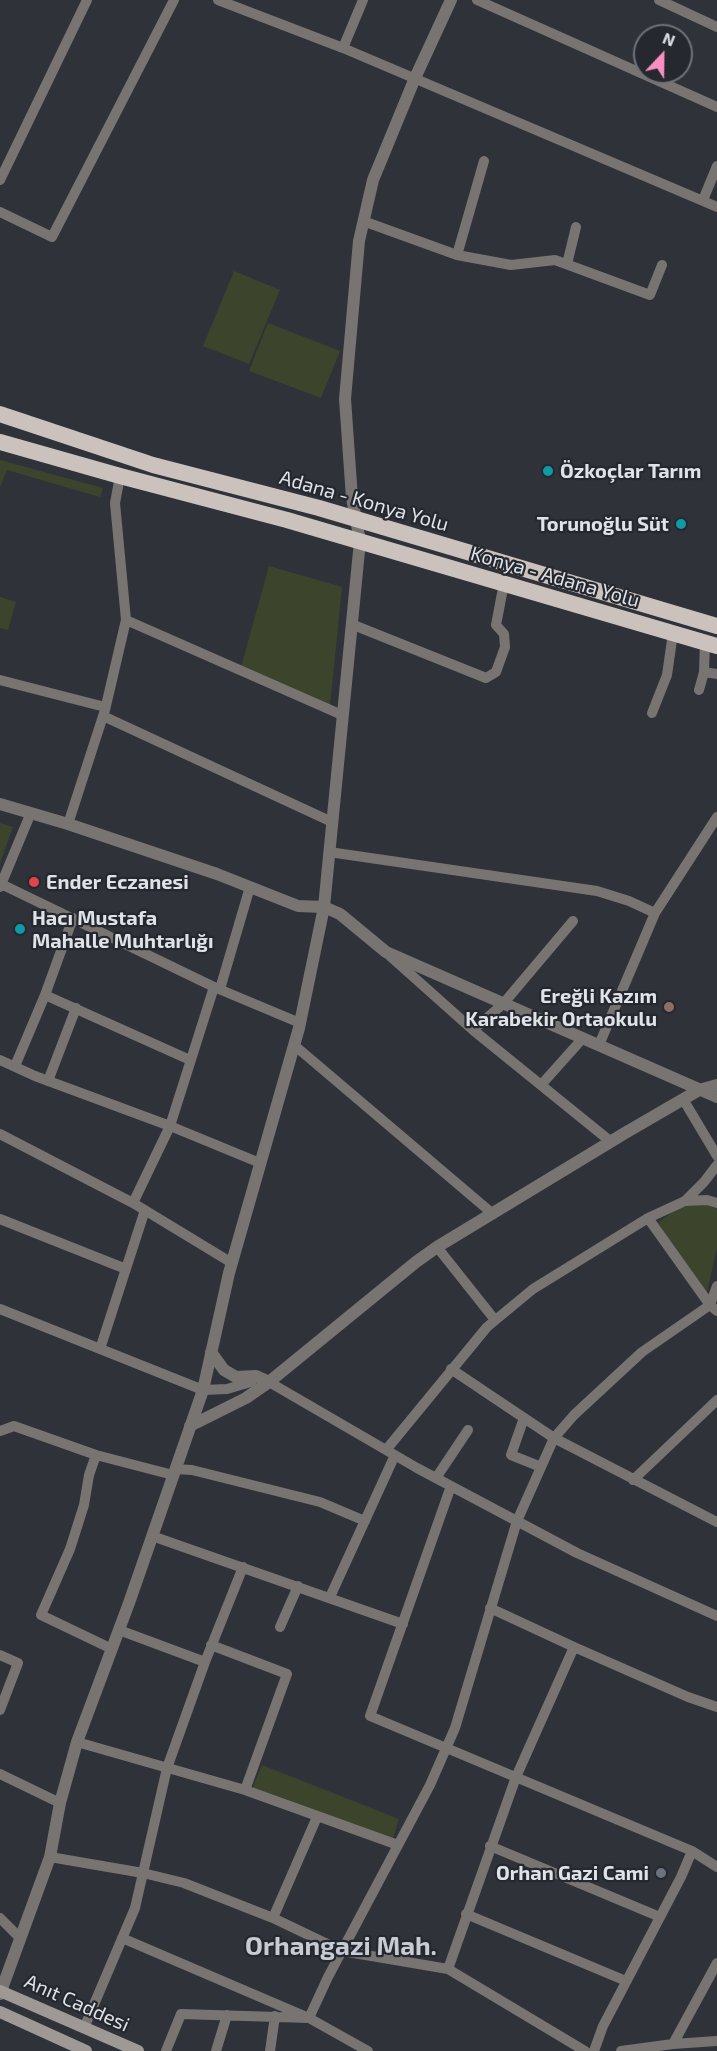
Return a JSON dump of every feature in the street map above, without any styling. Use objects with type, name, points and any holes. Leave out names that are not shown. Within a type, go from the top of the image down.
[{"type":"highway","name":"Adana - Konya Yolu","points":[[0,414],[153,465],[354,519],[717,626]]},
{"type":"highway","name":"Konya - Adana Yolu","points":[[3,445],[287,519],[711,644]]},
{"type":"main road","name":"Anıt Caddesi","points":[[0,1992],[138,2051]]},
{"type":"main road","points":[[0,2012],[86,2051]]},
{"type":"street","points":[[0,180],[87,0]]},
{"type":"street","points":[[0,212],[52,237],[174,0]]},
{"type":"street","points":[[218,0],[343,48],[717,207]]},
{"type":"street","points":[[343,48],[363,0]]},
{"type":"street","points":[[477,0],[717,106]]},
{"type":"street","points":[[659,0],[717,27]]},
{"type":"street","points":[[0,1992],[50,1857],[60,1803],[77,1742],[119,1630],[202,1390],[232,1263],[300,1023],[324,907],[360,541],[354,519],[345,399],[359,241],[373,180],[447,2]]},
{"type":"street","points":[[457,255],[484,161]]},
{"type":"street","points":[[703,200],[717,166]]},
{"type":"street","points":[[363,221],[457,255],[511,265],[555,260],[650,295],[662,265]]},
{"type":"street","points":[[567,264],[576,227]]},
{"type":"street","points":[[68,824],[104,711],[126,620],[115,503],[120,476]]},
{"type":"street","points":[[351,624],[486,678],[496,672],[505,647],[504,634],[496,625],[504,584]]},
{"type":"street","points":[[126,620],[342,715]]},
{"type":"street","points":[[652,713],[667,675],[673,633]]},
{"type":"street","points":[[699,690],[711,644]]},
{"type":"street","points":[[704,672],[717,674]]},
{"type":"street","points":[[0,680],[104,711],[332,822]]},
{"type":"street","points":[[0,804],[68,824],[217,874],[298,906],[324,907],[340,914],[473,1030],[610,1142]]},
{"type":"street","points":[[30,814],[1,885],[217,988],[300,1023]]},
{"type":"street","points":[[599,1045],[655,913],[717,817]]},
{"type":"street","points":[[329,852],[597,891],[629,901],[655,913]]},
{"type":"street","points":[[134,1203],[170,1126],[190,1060],[217,988],[250,887]]},
{"type":"street","points":[[15,1066],[45,995],[73,918]]},
{"type":"street","points":[[473,1030],[503,1004],[573,921]]},
{"type":"street","points":[[386,952],[717,1096]]},
{"type":"street","points":[[45,995],[190,1060]]},
{"type":"street","points":[[48,1081],[76,1008]]},
{"type":"street","points":[[541,1085],[583,1038]]},
{"type":"street","points":[[294,1045],[493,1214]]},
{"type":"street","points":[[0,1060],[48,1081],[170,1126],[260,1163]]},
{"type":"street","points":[[190,1426],[246,1398],[269,1382],[416,1262],[437,1248],[683,1099],[702,1089],[717,1085]]},
{"type":"street","points":[[683,1099],[717,1155]]},
{"type":"street","points":[[0,1134],[134,1203],[232,1263]]},
{"type":"street","points":[[330,1597],[364,1521],[390,1453],[451,1369],[487,1327],[533,1289],[648,1218],[685,1201],[717,1165]]},
{"type":"street","points":[[685,1201],[706,1200],[717,1203]]},
{"type":"street","points":[[100,1349],[146,1210]]},
{"type":"street","points":[[648,1218],[713,1308]]},
{"type":"street","points":[[0,1219],[126,1269]]},
{"type":"street","points":[[437,1248],[495,1320]]},
{"type":"street","points":[[309,2018],[430,1785],[455,1728],[517,1521],[554,1438],[642,1352],[713,1308],[717,1286]]},
{"type":"street","points":[[0,1310],[202,1390],[227,1389],[251,1382],[256,1376]]},
{"type":"street","points":[[211,1352],[224,1370],[236,1377],[256,1376],[269,1382],[390,1453],[577,1553],[717,1616]]},
{"type":"street","points":[[451,1369],[554,1438],[717,1522]]},
{"type":"street","points":[[633,1480],[717,1400]]},
{"type":"street","points":[[524,1418],[512,1455],[541,1467]]},
{"type":"street","points":[[0,1431],[14,1426],[96,1455],[174,1472],[192,1470],[320,1502],[364,1521]]},
{"type":"street","points":[[436,1478],[468,1430]]},
{"type":"street","points":[[96,1455],[88,1475],[84,1505],[70,1549],[41,1614],[112,1649]]},
{"type":"street","points":[[451,1486],[370,1716],[692,1851],[717,1866]]},
{"type":"street","points":[[152,1536],[403,1624]]},
{"type":"street","points":[[84,2028],[135,1908],[166,1768],[211,1645],[243,1567]]},
{"type":"street","points":[[280,1627],[298,1586]]},
{"type":"street","points":[[490,1608],[688,1697],[717,1707]]},
{"type":"street","points":[[119,1630],[205,1662]]},
{"type":"street","points":[[211,1645],[286,1674],[245,1790]]},
{"type":"street","points":[[448,1969],[516,1777],[574,1647]]},
{"type":"street","points":[[0,1655],[18,1663],[0,1710]]},
{"type":"street","points":[[77,1742],[245,1790],[398,1845]]},
{"type":"street","points":[[0,1774],[60,1803]]},
{"type":"street","points":[[273,1918],[317,1817]]},
{"type":"street","points":[[490,1846],[660,1917]]},
{"type":"street","points":[[594,2051],[603,2026],[692,1851]]},
{"type":"street","points":[[50,1857],[143,1873],[184,1883],[273,1918],[342,1951],[448,1969],[585,2051]]},
{"type":"street","points":[[466,1914],[626,1981]]},
{"type":"street","points":[[0,1918],[21,1939]]},
{"type":"street","points":[[122,1938],[309,2018],[368,2051]]},
{"type":"street","points":[[673,2044],[717,1963]]},
{"type":"street","points":[[166,2051],[181,2014],[309,2018]]},
{"type":"street","points":[[216,2051],[227,2015]]},
{"type":"street","points":[[270,2051],[275,2016]]},
{"type":"street","points":[[621,2051],[717,2041]]},
{"type":"green space","points":[[234,271],[280,290],[249,364],[203,346]]},
{"type":"green space","points":[[268,323],[340,351],[321,398],[249,371]]},
{"type":"green space","points":[[0,460],[103,488],[100,497],[7,470],[0,487]]},
{"type":"green space","points":[[269,566],[342,587],[330,706],[241,667]]},
{"type":"green space","points":[[0,597],[16,602],[8,630],[0,628]]},
{"type":"green space","points":[[0,823],[13,827],[0,863]]},
{"type":"green space","points":[[694,1204],[717,1209],[717,1248],[707,1292],[658,1223],[676,1209]]},
{"type":"green space","points":[[262,1765],[399,1819],[393,1838],[252,1789]]},
{"type":"place","name":"Özkoçlar Tarım","points":[[548,471]]},
{"type":"place","name":"Torunoğlu Süt","points":[[681,524]]},
{"type":"place","name":"Ender Eczanesi","points":[[34,882]]},
{"type":"place","name":"Hacı Mustafa Mahalle Muhtarlığı","points":[[20,929]]},
{"type":"place","name":"Ereğli Kazım Karabekir Ortaokulu","points":[[669,1007]]},
{"type":"place","name":"Orhan Gazi Cami","points":[[661,1873]]},
{"type":"district","name":"Orhangazi Mah.","points":[[341,1946]]}]
